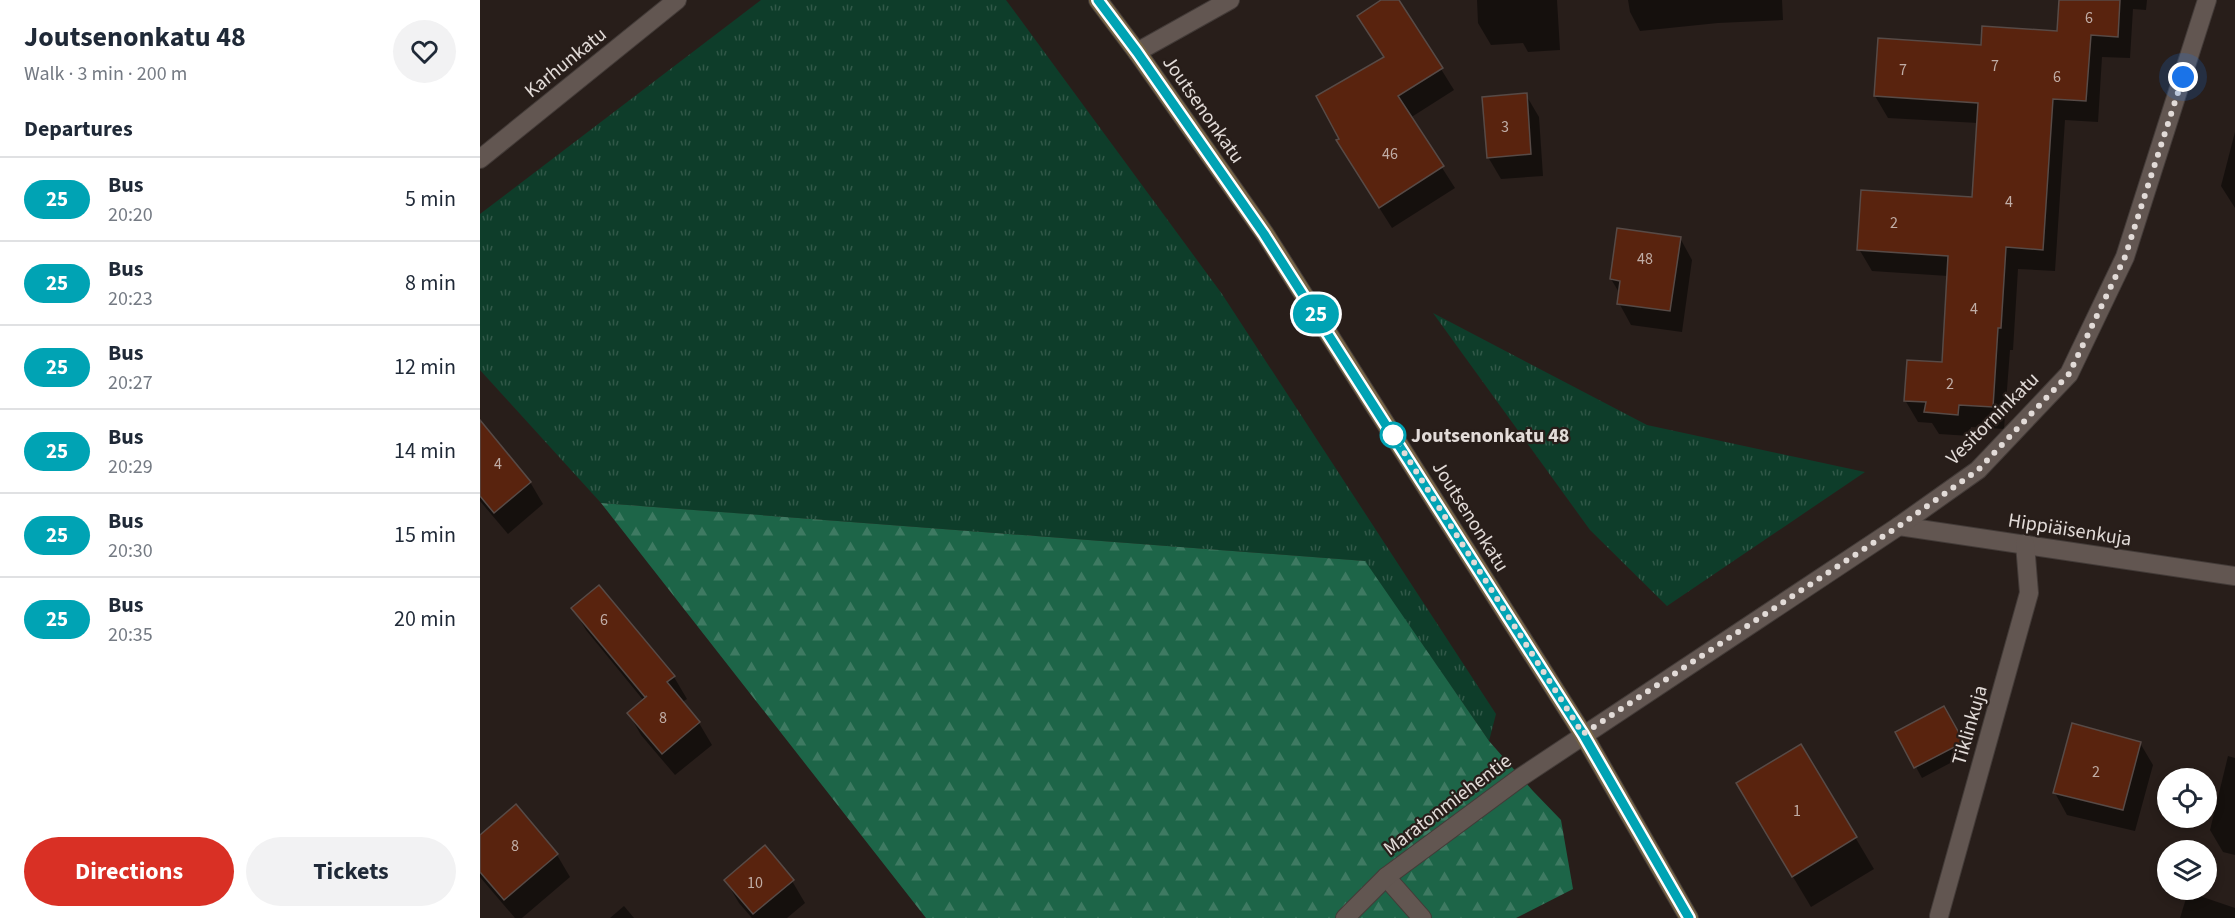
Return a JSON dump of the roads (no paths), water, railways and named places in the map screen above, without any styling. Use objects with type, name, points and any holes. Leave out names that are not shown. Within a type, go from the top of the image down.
[{"type":"main road","name":"Joutsenonkatu","points":[[1098,0],[1264,234],[1583,734],[1689,918]]},
{"type":"street","name":"Karhunkatu","points":[[480,159],[678,0]]},
{"type":"street","points":[[1137,52],[1230,0]]},
{"type":"street","name":"Vesitorninkatu","points":[[1583,734],[1899,526],[1978,470],[2069,374],[2125,257],[2207,0]]},
{"type":"street","name":"Hippiäisenkuja","points":[[1899,526],[2235,576]]},
{"type":"street","name":"Tiklinkuja","points":[[1939,916],[2029,593],[2025,544]]},
{"type":"street","name":"Maratonmiehentie","points":[[1345,918],[1386,877],[1583,734]]},
{"type":"street","points":[[1386,877],[1422,918]]},
{"type":"place","name":"Joutsenonkatu 48","points":[[1393,435]]}]
